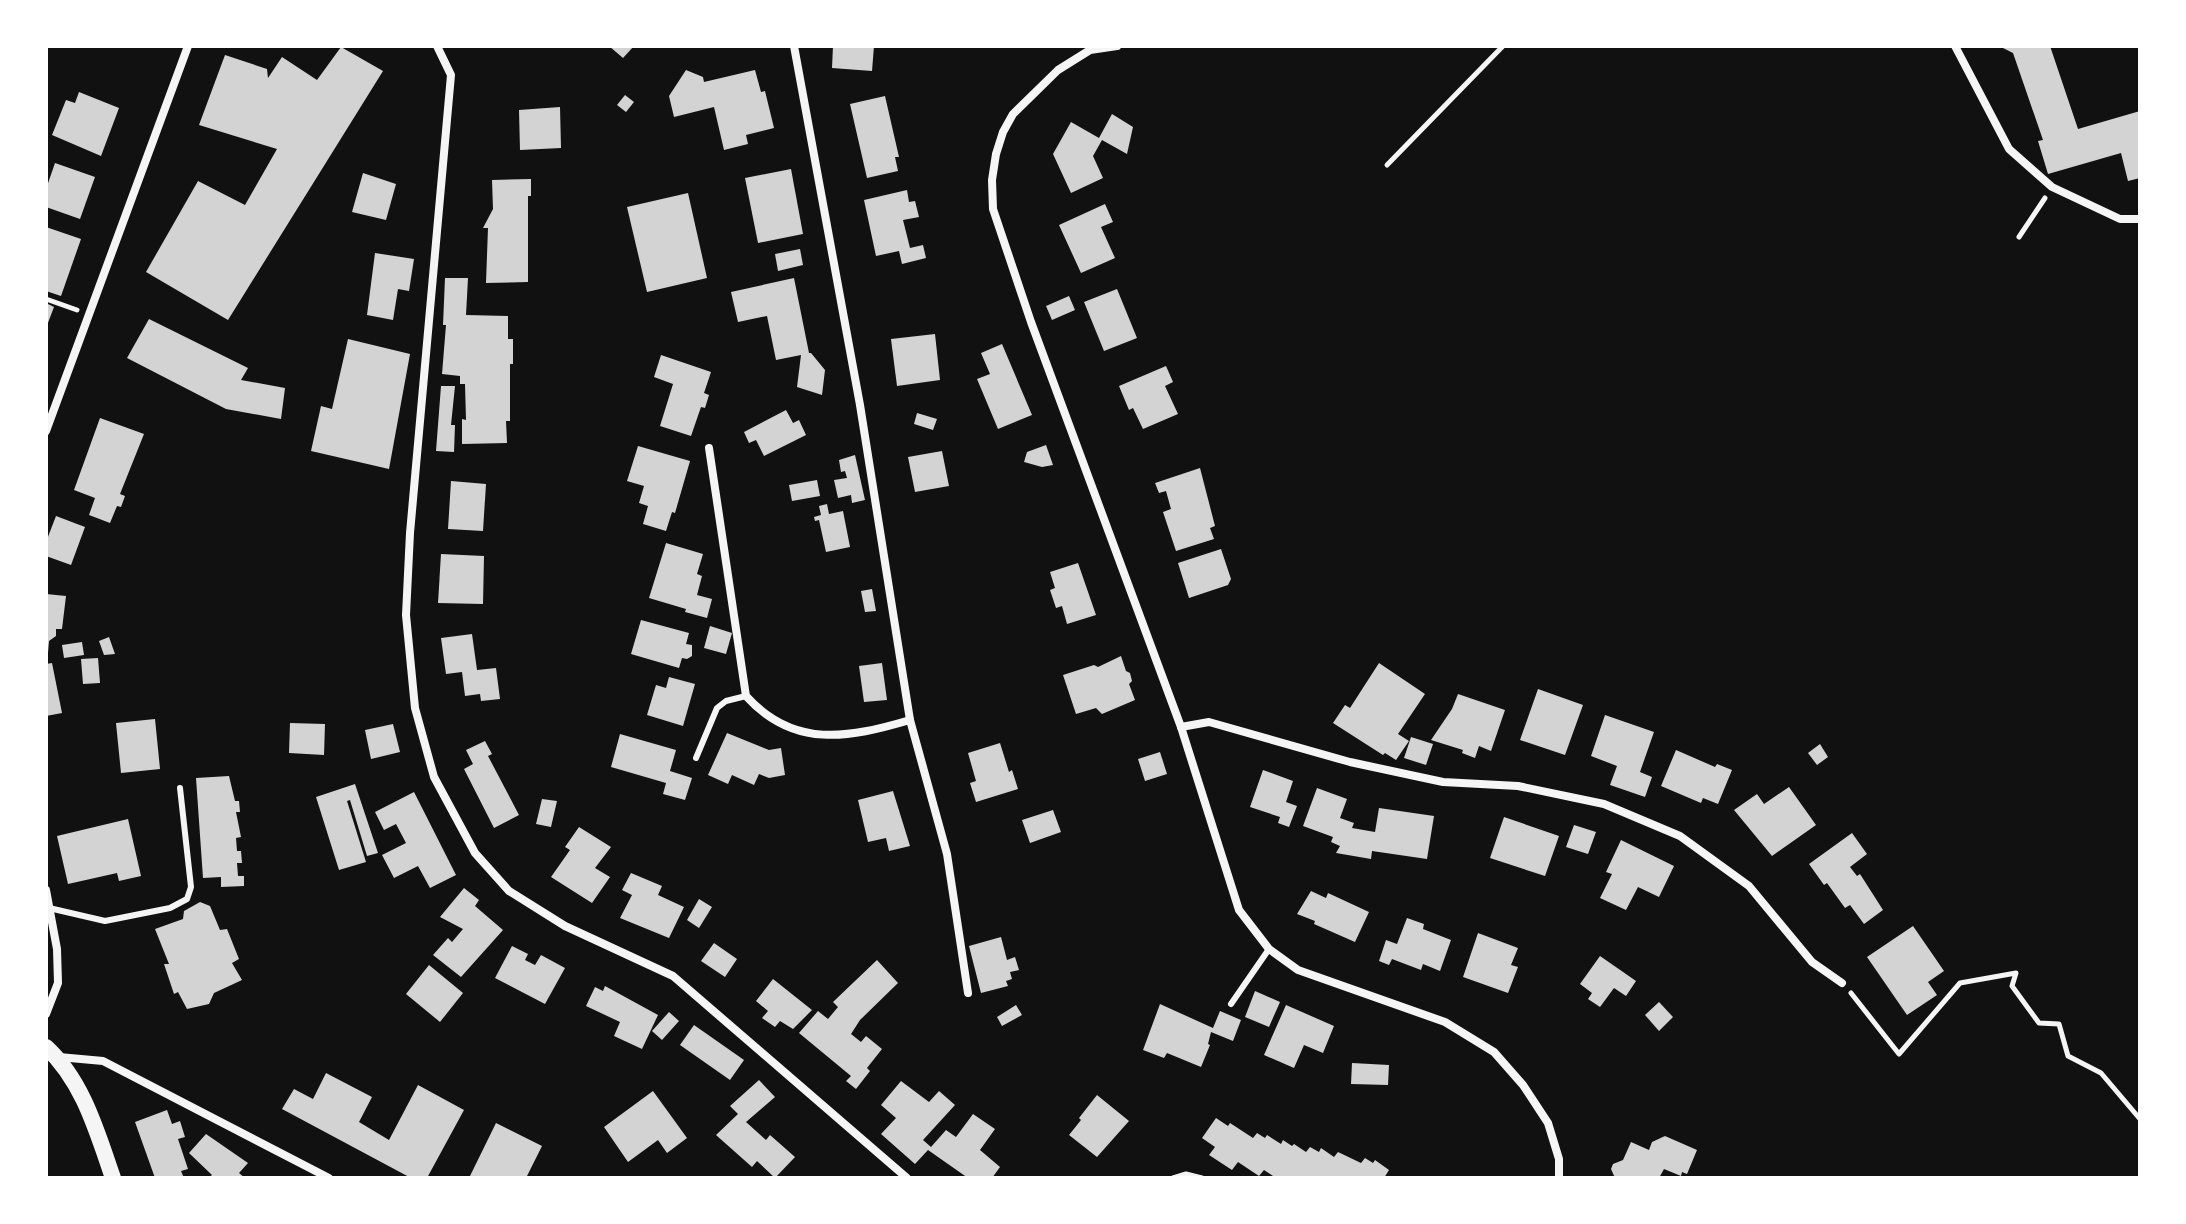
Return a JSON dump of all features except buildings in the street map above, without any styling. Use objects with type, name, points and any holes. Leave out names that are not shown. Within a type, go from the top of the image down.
[{"type":"main road","points":[[51,1052],[85,1102],[113,1178]]},
{"type":"street","points":[[46,431],[188,46]]},
{"type":"street","points":[[437,46],[451,75],[410,533],[406,615],[415,708],[434,777],[475,853],[509,891],[565,926],[673,976],[907,1178]]},
{"type":"street","points":[[794,46],[860,405],[910,720],[947,854],[968,993]]},
{"type":"street","points":[[1117,46],[1090,50],[1058,70],[1013,114],[996,154],[992,180],[993,209],[1031,322],[1181,727],[1239,910],[1269,949],[1298,970],[1445,1022],[1494,1052],[1523,1085],[1548,1123],[1559,1159],[1559,1178]]},
{"type":"street","points":[[1955,46],[2009,149],[2052,187],[2120,219],[2140,219]]},
{"type":"street","points":[[709,448],[746,696],[762,714],[819,735],[850,736],[910,720]]},
{"type":"street","points":[[1181,727],[1209,722],[1350,762],[1443,782],[1518,786],[1604,804],[1680,836],[1749,886],[1812,962],[1842,983]]},
{"type":"street","points":[[46,890],[57,949],[58,983],[46,1014]]},
{"type":"street","points":[[51,1052],[103,1061],[329,1178]]},
{"type":"lane","points":[[696,758],[717,708],[726,701],[746,696]]},
{"type":"lane","points":[[49,908],[105,921],[170,908],[187,899],[191,887],[180,788]]},
{"type":"lane","points":[[1231,1004],[1269,949]]},
{"type":"path","points":[[1387,165],[1503,46]]},
{"type":"path","points":[[2019,237],[2052,187]]},
{"type":"path","points":[[46,299],[89,314]]},
{"type":"path","points":[[1842,983],[1899,1054],[1960,983],[2016,973],[2012,986],[2039,1023],[2059,1024],[2068,1056],[2101,1073],[2140,1119]]},
{"type":"path","points":[[1173,1178],[1186,1174],[1202,1178]]}]
